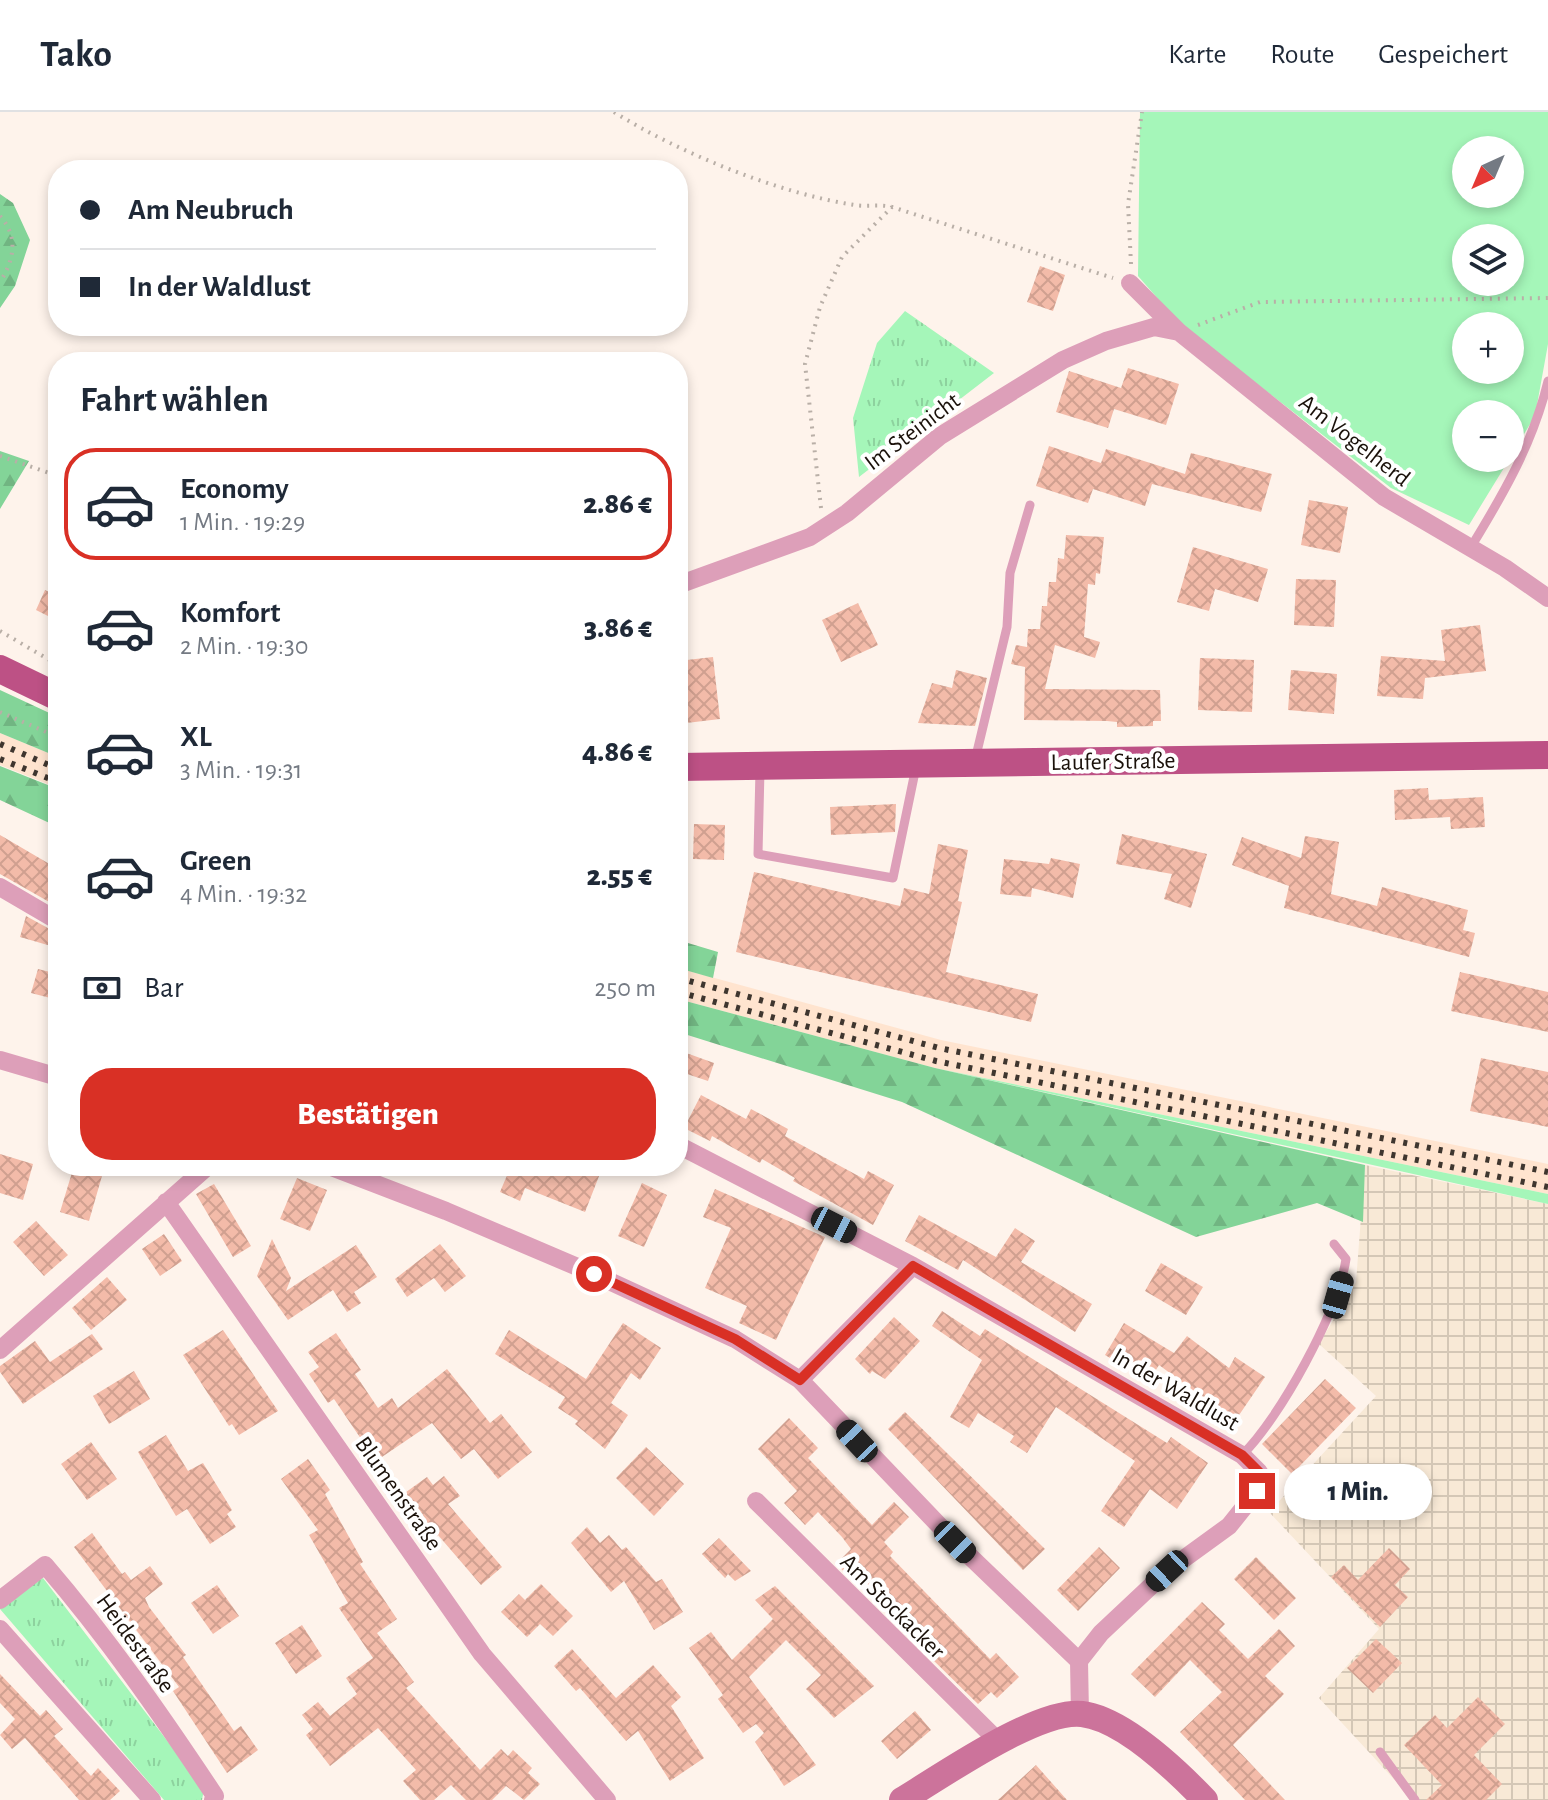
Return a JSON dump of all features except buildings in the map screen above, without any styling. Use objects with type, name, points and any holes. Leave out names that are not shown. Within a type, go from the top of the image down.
[{"type":"main road","points":[[0,669],[48,692]]},
{"type":"main road","name":"Laufer Straße","points":[[688,767],[1548,755]]},
{"type":"street","points":[[1130,283],[1179,332]]},
{"type":"street","name":"Im Steinicht","points":[[688,581],[810,537],[847,513],[940,436],[1063,360],[1106,341],[1154,327],[1179,332]]},
{"type":"street","name":"Am Vogelherd","points":[[1179,332],[1384,497],[1471,547],[1548,598]]},
{"type":"street","points":[[0,887],[48,915]]},
{"type":"street","points":[[0,1060],[48,1074]]},
{"type":"street","name":"In der Waldlust","points":[[688,1150],[913,1266],[1242,1455],[1259,1472],[1257,1491],[1229,1526],[1167,1571],[1101,1633],[1079,1661]]},
{"type":"street","points":[[0,1350],[196,1176]]},
{"type":"street","points":[[355,1176],[594,1274],[735,1339],[800,1380],[965,1553],[1079,1661],[1080,1714]]},
{"type":"street","name":"Blumenstraße","points":[[166,1202],[482,1654],[607,1800]]},
{"type":"street","points":[[800,1380],[913,1266]]},
{"type":"street","name":"Am Stockacker","points":[[756,1501],[999,1742]]},
{"type":"street","name":"Heidestraße","points":[[0,1600],[45,1565],[84,1611],[174,1734],[215,1796],[213,1800]]},
{"type":"street","points":[[0,1629],[152,1800]]},
{"type":"street","points":[[902,1800],[999,1742],[1040,1722],[1080,1714],[1115,1724],[1205,1800]]},
{"type":"lane","points":[[1471,547],[1520,464],[1537,426],[1548,381]]},
{"type":"lane","points":[[974,763],[1007,627],[1010,573],[1030,505]]},
{"type":"lane","points":[[760,766],[758,854],[893,878],[916,764]]},
{"type":"lane","points":[[1242,1455],[1263,1434],[1338,1295],[1346,1259],[1334,1244]]},
{"type":"lane","points":[[1380,1752],[1415,1800]]},
{"type":"path","points":[[614,112],[671,147],[776,184],[856,206],[892,207],[1130,283],[1128,204],[1142,112]]},
{"type":"path","points":[[810,537],[821,508],[805,364],[820,307],[842,257],[892,207]]},
{"type":"path","points":[[0,216],[10,232],[14,247],[12,261],[0,282]]},
{"type":"path","points":[[1179,332],[1260,302],[1548,298]]},
{"type":"path","points":[[0,456],[48,473]]},
{"type":"path","points":[[0,631],[48,659]]},
{"type":"path","points":[[0,712],[48,733]]},
{"type":"shaded area","points":[[0,733],[48,753],[48,784],[0,765]]},
{"type":"shaded area","points":[[688,971],[941,1040],[1548,1164],[1548,1194],[935,1068],[688,1002]]},
{"type":"shaded area","points":[[1365,1165],[1548,1204],[1548,1800],[1413,1800],[1319,1698],[1379,1629],[1269,1512],[1376,1396],[1319,1344],[1356,1282]]},
{"type":"green space","points":[[1140,112],[1548,112],[1548,344],[1535,416],[1524,434],[1524,400],[1452,400],[1452,472],[1501,472],[1469,525],[1391,488],[1180,324],[1138,276]]},
{"type":"green space","points":[[0,194],[13,203],[30,240],[15,286],[0,308]]},
{"type":"green space","points":[[905,311],[994,373],[859,477],[853,418],[877,343]]},
{"type":"green space","points":[[0,451],[29,461],[0,509]]},
{"type":"green space","points":[[0,690],[48,712],[48,753],[0,733]]},
{"type":"green space","points":[[0,766],[48,785],[48,822],[0,800]]},
{"type":"green space","points":[[688,943],[718,952],[713,978],[688,971]]},
{"type":"green space","points":[[688,1002],[935,1068],[1365,1165],[1363,1222],[1317,1203],[1196,1237],[902,1102],[688,1035]]},
{"type":"green space","points":[[935,1068],[1548,1194],[1548,1204]]},
{"type":"green space","points":[[43,1578],[204,1789],[202,1800],[164,1800],[0,1609],[26,1586]]},
{"type":"railway","points":[[0,744],[48,765]]},
{"type":"railway","points":[[0,759],[48,778]]},
{"type":"railway","points":[[688,981],[939,1048],[1548,1172]]},
{"type":"railway","points":[[688,995],[936,1061],[1548,1187]]},
{"type":"route","points":[[594,1274],[735,1339],[800,1380],[913,1266],[1242,1455],[1259,1472],[1257,1491]]}]
